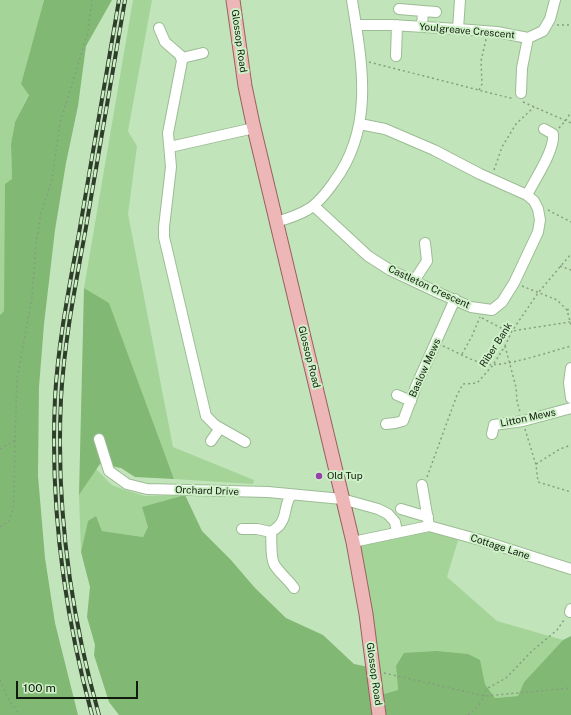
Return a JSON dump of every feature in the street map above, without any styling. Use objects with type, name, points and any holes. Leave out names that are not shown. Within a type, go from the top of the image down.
[{"type":"main road","name":"Glossop Road","points":[[233,0],[245,86],[254,128],[353,542],[366,614],[379,715]]},
{"type":"street","points":[[276,222],[301,213],[314,206],[339,175],[350,155],[360,124],[363,90],[361,60],[352,0]]},
{"type":"street","points":[[458,29],[460,0]]},
{"type":"street","points":[[547,25],[555,0]]},
{"type":"street","points":[[398,9],[436,12]]},
{"type":"street","points":[[422,27],[423,11]]},
{"type":"street","name":"Youlgreave Crescent","points":[[356,25],[397,25],[458,29],[528,38],[543,31],[547,25]]},
{"type":"street","points":[[396,56],[397,25]]},
{"type":"street","points":[[159,28],[165,42],[182,58],[169,123],[168,138],[171,167],[164,237],[206,416],[220,428],[245,442]]},
{"type":"street","points":[[520,93],[522,68],[528,38]]},
{"type":"street","points":[[182,58],[202,53]]},
{"type":"street","points":[[360,124],[385,129],[434,150],[491,179],[527,195],[536,204]]},
{"type":"street","points":[[170,147],[254,128]]},
{"type":"street","points":[[527,195],[551,151],[554,140],[553,134],[544,129]]},
{"type":"street","name":"Castleton Crescent","points":[[314,206],[368,256],[390,270],[455,299],[480,313],[492,310],[502,302],[514,283],[538,232],[540,220],[536,204]]},
{"type":"street","points":[[414,281],[427,261],[425,243]]},
{"type":"street","name":"Baslow Mews","points":[[386,424],[403,421],[455,299]]},
{"type":"street","points":[[571,368],[569,383],[571,398]]},
{"type":"street","points":[[397,395],[411,401]]},
{"type":"street","name":"Litton Mews","points":[[492,434],[494,425],[523,421],[571,408]]},
{"type":"street","points":[[211,441],[220,428]]},
{"type":"street","name":"Orchard Drive","points":[[99,440],[109,471],[127,484],[147,489],[268,492],[342,499]]},
{"type":"street","points":[[422,485],[428,521]]},
{"type":"street","points":[[271,532],[281,524],[285,516],[286,501],[291,495]]},
{"type":"street","points":[[342,499],[378,508],[388,514],[394,522],[397,532]]},
{"type":"street","name":"Cottage Lane","points":[[401,509],[428,521],[480,540],[571,569]]},
{"type":"street","name":"Cottage Lane","points":[[353,542],[397,532],[428,521]]},
{"type":"street","points":[[242,529],[258,529],[271,532]]},
{"type":"street","points":[[271,532],[274,563],[294,588]]},
{"type":"path","points":[[0,527],[9,521],[13,509],[17,379],[32,297],[41,213],[52,179],[60,123],[88,32],[92,0]]},
{"type":"path","points":[[547,25],[571,25]]},
{"type":"path","points":[[479,90],[482,84],[481,61],[488,32]]},
{"type":"path","points":[[361,60],[520,100],[571,123]]},
{"type":"path","points":[[491,179],[502,147],[516,124],[534,107]]},
{"type":"path","points":[[566,120],[571,112]]},
{"type":"path","points":[[536,204],[571,222]]},
{"type":"path","name":"Riber Bank","points":[[422,485],[457,395],[463,384],[477,383],[493,365],[505,346],[512,331],[538,292],[571,254]]},
{"type":"path","points":[[560,266],[571,270]]},
{"type":"path","points":[[514,283],[557,300],[566,310],[571,325]]},
{"type":"path","points":[[566,310],[571,308]]},
{"type":"path","points":[[462,354],[472,336],[480,313],[502,329],[512,331],[570,322]]},
{"type":"path","points":[[436,343],[473,360],[493,365],[571,346]]},
{"type":"path","points":[[0,449],[15,440]]},
{"type":"path","points":[[536,465],[560,449],[571,444]]},
{"type":"path","points":[[468,715],[476,708],[485,696],[486,689],[506,678],[532,651],[557,630],[571,611]]},
{"type":"path","points":[[373,671],[485,696],[571,688]]},
{"type":"path","points":[[0,680],[10,700],[20,715]]},
{"type":"green space","points":[[0,0],[44,0],[21,84],[29,94],[15,122],[11,144],[12,179],[4,311],[0,315]]},
{"type":"green space","points":[[44,0],[112,0],[86,46],[78,106],[66,163],[55,230],[44,324],[39,387],[38,476],[45,558],[55,623],[78,715],[0,715],[0,315],[4,311],[5,184],[12,179],[11,144],[15,122],[29,95],[21,84]]},
{"type":"green space","points":[[133,0],[152,0],[128,131],[137,146],[128,214],[173,447],[254,480],[253,484],[174,479],[109,304],[84,288]]},
{"type":"green space","points":[[84,288],[109,303],[174,479],[135,477],[121,468],[100,464],[79,495]]},
{"type":"green space","points":[[96,469],[112,485],[145,496],[185,495],[148,527],[143,537],[102,531],[96,517],[88,522],[81,552],[79,495]]},
{"type":"green space","points":[[185,495],[202,531],[231,560],[255,588],[286,618],[323,635],[354,664],[369,667],[380,695],[398,690],[396,666],[404,653],[436,651],[468,654],[480,660],[485,684],[495,698],[518,696],[524,682],[563,640],[571,636],[571,715],[119,715],[109,702],[94,655],[95,645],[87,617],[90,587],[81,552],[88,521],[96,516],[102,531],[143,537],[148,527],[142,507]]},
{"type":"green space","points":[[430,528],[459,537],[447,577],[497,621],[563,640],[524,682],[518,696],[495,698],[485,684],[479,660],[396,666],[398,690],[380,695],[356,544]]},
{"type":"railway","points":[[92,715],[74,637],[61,558],[55,478],[55,398],[56,377],[64,316],[119,0]]},
{"type":"railway","points":[[99,715],[80,637],[67,558],[61,479],[61,399],[62,378],[70,316],[125,0]]},
{"type":"place","name":"Old Tup","points":[[319,476]]}]
